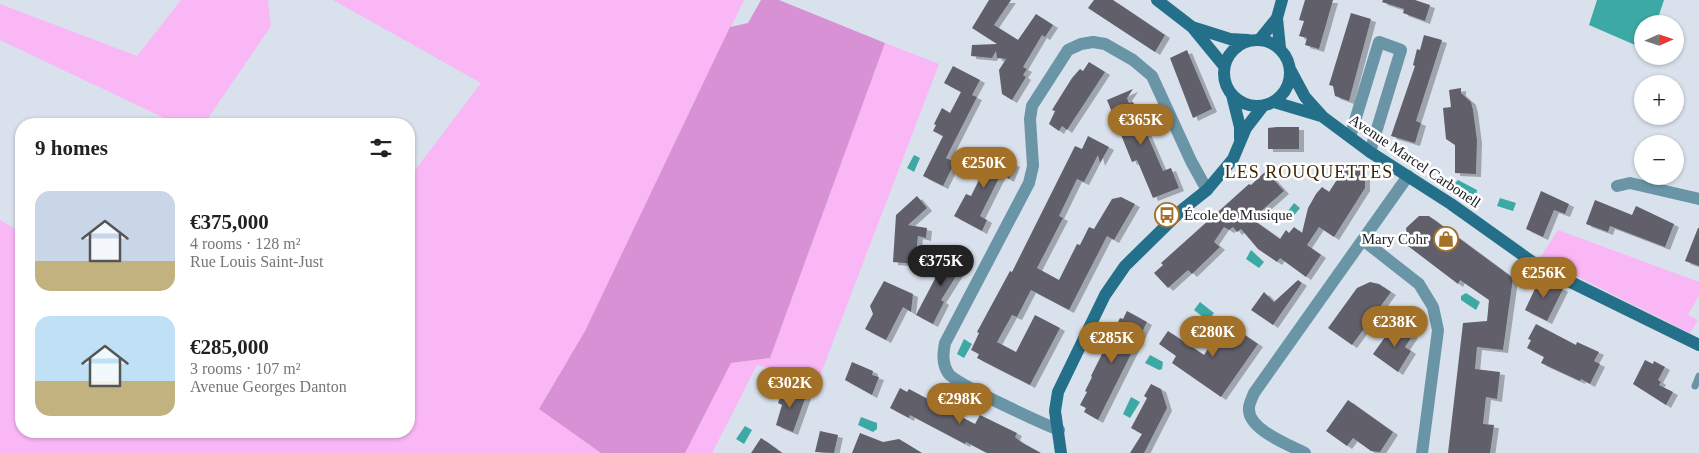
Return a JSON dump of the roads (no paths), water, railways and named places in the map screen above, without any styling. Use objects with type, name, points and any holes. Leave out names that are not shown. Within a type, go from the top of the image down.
[{"type":"street","points":[[1157,0],[1192,27],[1224,66]]},
{"type":"street","points":[[1240,139],[1268,104],[1287,88],[1290,69],[1285,55],[1280,48],[1277,18],[1282,0]]},
{"type":"street","points":[[1062,453],[1055,411],[1058,392],[1106,295],[1125,266],[1184,209],[1207,190],[1233,159],[1240,139],[1240,127],[1232,95],[1224,76],[1224,66],[1234,50],[1255,40],[1277,18]]},
{"type":"street","points":[[1192,27],[1230,39],[1255,40],[1280,48]]},
{"type":"street","points":[[1059,430],[1030,418],[953,378],[945,366],[943,355],[945,343],[1029,183],[1034,166],[1030,119],[1032,106],[1068,50],[1080,44],[1093,42],[1104,44],[1133,60],[1152,76],[1207,190]]},
{"type":"street","points":[[1350,137],[1379,42],[1401,50],[1370,152]]},
{"type":"street","name":"Avenue Marcel Carbonell","points":[[1290,69],[1305,97],[1323,117],[1370,152],[1451,204],[1538,266],[1698,340]]},
{"type":"street","points":[[1232,95],[1241,102],[1251,106],[1268,104]]},
{"type":"street","name":"Avenue Marcel Carbonell","points":[[1268,104],[1323,117]]},
{"type":"street","points":[[1305,453],[1266,433],[1252,422],[1248,409],[1254,393],[1408,176]]},
{"type":"street","points":[[1616,186],[1630,183],[1699,199]]},
{"type":"street","points":[[1363,240],[1419,284],[1433,307],[1438,330],[1422,453]]},
{"type":"lane","points":[[1695,386],[1699,376]]},
{"type":"place","name":"École de Musique","points":[[1167,215]]},
{"type":"place","name":"Mary Cohr","points":[[1446,239]]},
{"type":"district","name":"LES ROUQUETTES","points":[[1309,172]]}]
